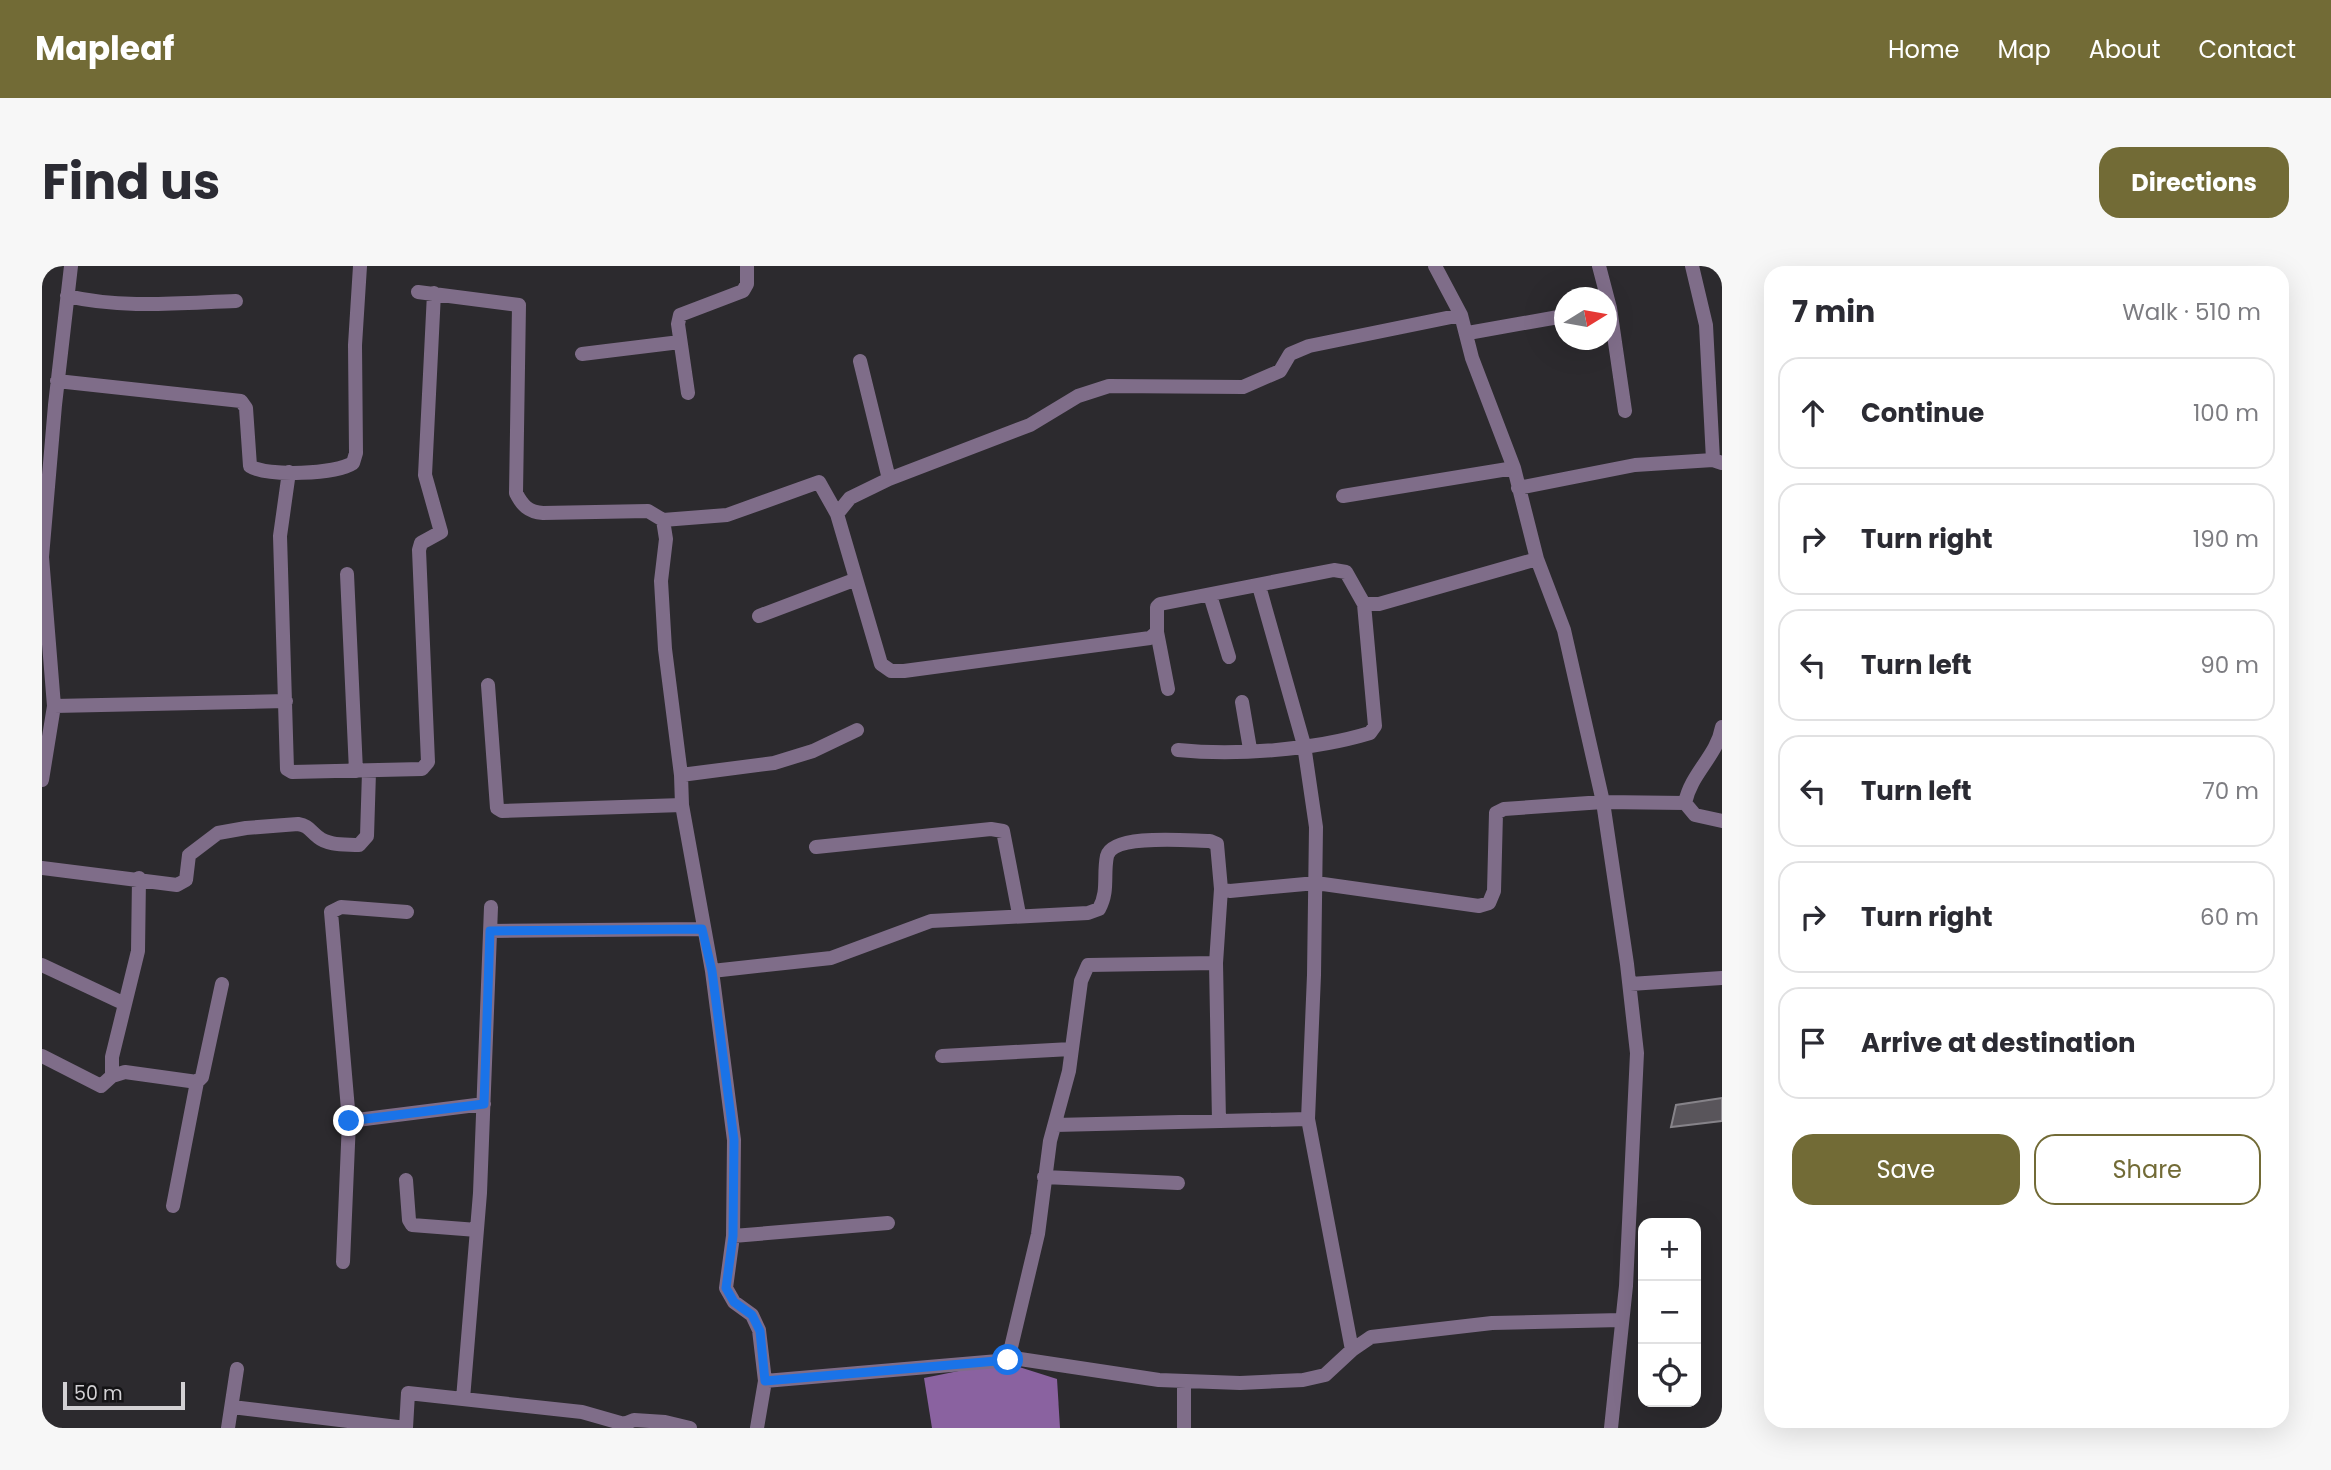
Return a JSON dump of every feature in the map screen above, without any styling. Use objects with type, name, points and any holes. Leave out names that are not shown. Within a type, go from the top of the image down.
[{"type":"street","points":[[42,780],[46,736],[54,706],[42,557],[48,404],[57,381],[71,266]]},
{"type":"street","points":[[57,381],[241,401],[246,408],[250,466],[257,470],[289,472],[343,470],[353,463],[357,435],[355,345],[360,266]]},
{"type":"street","points":[[688,393],[680,342],[680,315],[743,291],[747,284],[747,266]]},
{"type":"street","points":[[1435,266],[1461,315],[1468,333],[1472,358],[1514,468],[1537,559],[1564,630],[1603,802],[1630,984],[1637,1087],[1629,1184],[1626,1286],[1611,1428]]},
{"type":"street","points":[[1599,266],[1603,287]]},
{"type":"street","points":[[1518,488],[1635,465],[1717,461],[1706,325],[1692,266]]},
{"type":"street","points":[[418,292],[519,305],[516,493],[522,505],[533,512],[648,511],[663,520],[727,515],[819,482],[837,514],[854,580],[881,664],[891,671],[1132,642],[1150,638],[1157,632]]},
{"type":"street","points":[[289,472],[280,536],[287,769],[422,769],[428,762],[419,550],[422,543],[438,537],[440,532],[425,475],[434,293]]},
{"type":"street","points":[[66,296],[97,303],[128,304],[236,301]]},
{"type":"street","points":[[837,514],[850,498],[889,479],[1030,425],[1078,396],[1109,386],[1243,387],[1280,371],[1290,354],[1309,346],[1461,315]]},
{"type":"street","points":[[1468,333],[1554,318]]},
{"type":"street","points":[[582,354],[680,342]]},
{"type":"street","points":[[1615,350],[1625,411]]},
{"type":"street","points":[[860,362],[889,479]]},
{"type":"street","points":[[1343,496],[1514,468]]},
{"type":"street","points":[[663,520],[666,539],[661,580],[665,649],[681,775],[682,805],[702,929],[712,971],[734,1140],[733,1236],[726,1288],[734,1302],[752,1315],[760,1331],[765,1381],[757,1428]]},
{"type":"street","points":[[1364,604],[1379,604],[1537,559]]},
{"type":"street","points":[[1168,689],[1157,632],[1157,607],[1160,604],[1334,570],[1346,572],[1364,604],[1376,726],[1370,733],[1304,746],[1206,753],[1178,750]]},
{"type":"street","points":[[42,869],[182,884],[193,849],[225,830],[298,824],[308,826],[330,843],[359,845],[367,836],[347,574]]},
{"type":"street","points":[[759,616],[854,580]]},
{"type":"street","points":[[1258,586],[1304,746],[1315,827],[1316,883],[1308,1119],[1352,1350]]},
{"type":"street","points":[[1210,595],[1228,657]]},
{"type":"street","points":[[488,685],[493,788],[497,808],[502,811],[682,805]]},
{"type":"street","points":[[54,706],[286,701]]},
{"type":"street","points":[[1242,702],[1250,750]]},
{"type":"street","points":[[1685,803],[1696,775],[1720,744],[1722,727]]},
{"type":"street","points":[[681,775],[774,763],[813,751],[857,730]]},
{"type":"street","points":[[1221,889],[1230,891],[1316,883],[1479,906],[1489,903],[1494,891],[1496,813],[1504,809],[1603,802],[1685,803],[1695,815],[1722,821]]},
{"type":"street","points":[[816,847],[991,829],[1003,831],[1019,914]]},
{"type":"street","points":[[712,971],[831,958],[931,921],[1019,914],[1088,913],[1099,909],[1105,898],[1107,856],[1112,848],[1129,841],[1210,841],[1217,844],[1221,889],[1216,963],[1219,1121]]},
{"type":"street","points":[[112,1076],[112,1057],[138,951],[139,878]]},
{"type":"street","points":[[342,1262],[349,1121],[331,912],[341,907],[407,912]]},
{"type":"street","points":[[463,1399],[477,1230],[491,907]]},
{"type":"street","points":[[490,931],[702,929]]},
{"type":"street","points":[[1008,1360],[1038,1234],[1044,1177],[1071,1049],[1081,981],[1088,965],[1216,963]]},
{"type":"street","points":[[42,965],[125,1004]]},
{"type":"street","points":[[1630,984],[1722,978]]},
{"type":"street","points":[[173,1206],[197,1082],[202,1077],[222,984]]},
{"type":"street","points":[[942,1056],[1071,1049]]},
{"type":"street","points":[[42,1056],[101,1086],[112,1076],[125,1072],[197,1082]]},
{"type":"street","points":[[349,1121],[484,1104]]},
{"type":"street","points":[[1055,1125],[1308,1119]]},
{"type":"street","points":[[1044,1177],[1178,1183]]},
{"type":"street","points":[[406,1180],[409,1220],[412,1225],[433,1229],[477,1230]]},
{"type":"street","points":[[733,1236],[888,1223]]},
{"type":"street","points":[[765,1381],[1008,1360],[1184,1381],[1240,1383],[1303,1380],[1325,1375],[1371,1337],[1492,1323],[1621,1320]]},
{"type":"street","points":[[228,1428],[237,1369]]},
{"type":"street","points":[[1184,1381],[1184,1428]]},
{"type":"street","points":[[232,1408],[406,1428],[408,1393],[582,1412],[623,1426],[634,1420],[666,1422],[690,1428]]},
{"type":"shaded area","points":[[1003,1362],[1057,1379],[1060,1428],[932,1428],[924,1378]]},
{"type":"building","points":[[1722,1098],[1722,1121],[1671,1127],[1676,1105]]},
{"type":"route","points":[[349,1121],[418,1110],[484,1104],[490,931],[702,929],[712,971],[734,1140],[733,1236],[726,1288],[734,1302],[752,1315],[760,1331],[765,1381],[1008,1360]]}]
